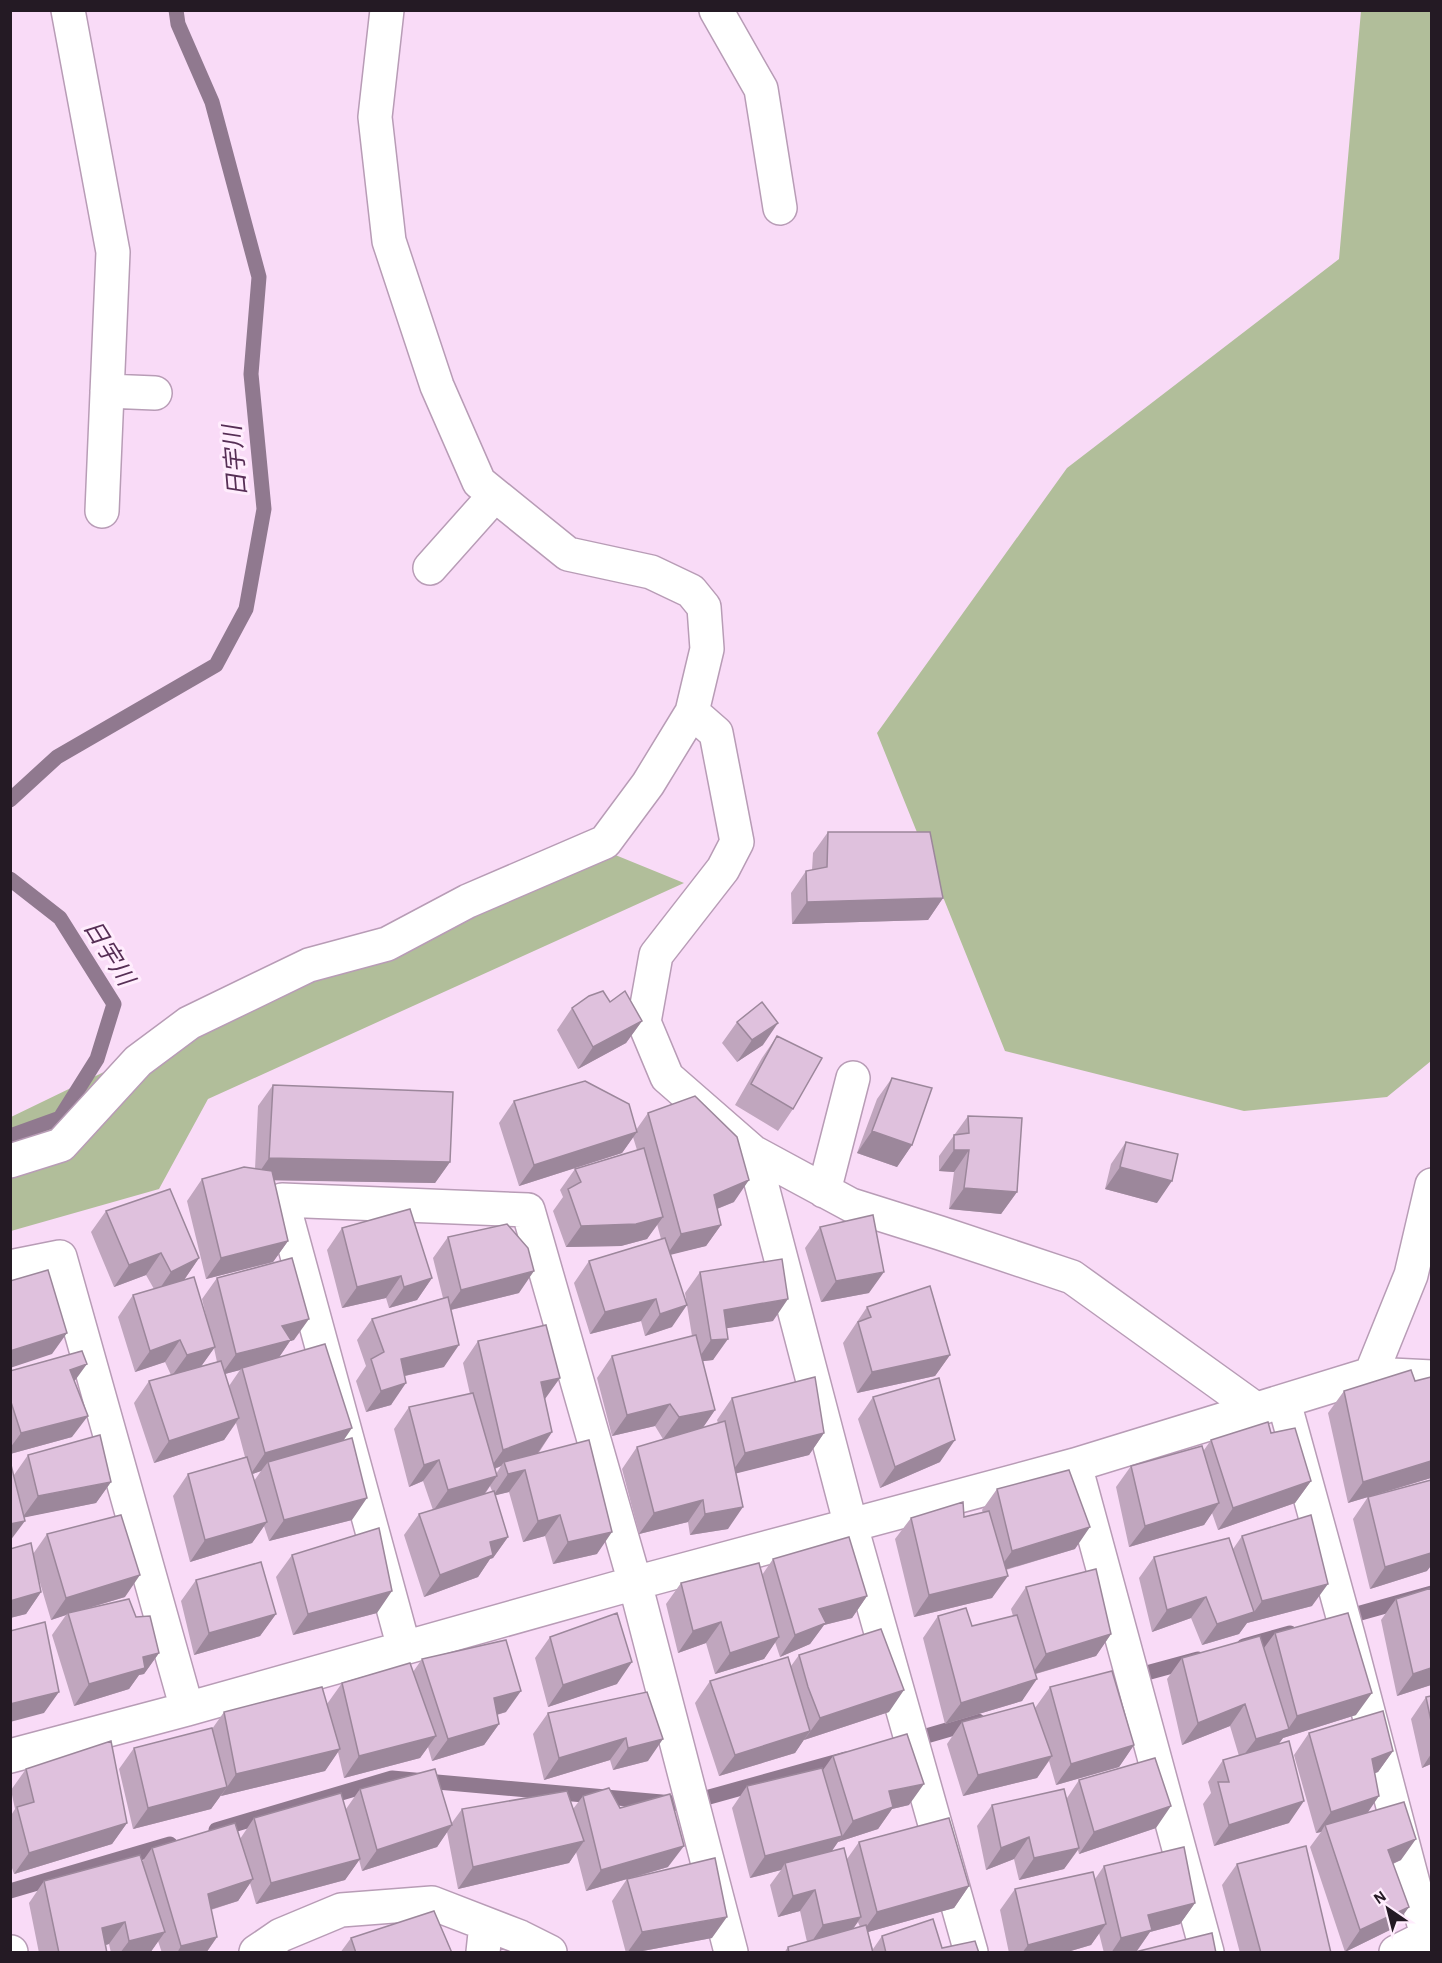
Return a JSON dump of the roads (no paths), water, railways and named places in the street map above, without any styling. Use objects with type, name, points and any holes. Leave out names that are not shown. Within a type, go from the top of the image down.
[{"type":"street","points":[[68,10],[113,252],[102,511]]},
{"type":"street","points":[[10,1161],[61,1145],[138,1061],[189,1023],[309,965],[387,944],[468,901],[605,842],[648,784],[692,712],[707,649],[704,608],[691,591],[651,572],[568,554],[479,482],[437,386],[389,241],[375,117],[387,10]]},
{"type":"street","points":[[716,10],[761,88],[780,208]]},
{"type":"street","points":[[107,391],[155,393]]},
{"type":"street","points":[[430,568],[495,495]]},
{"type":"street","points":[[692,712],[716,733],[737,842],[723,869],[656,955],[644,1022],[668,1077],[753,1152],[824,1191],[851,1205],[1072,1277],[1270,1406],[1337,1593],[1429,1935],[1396,1953]]},
{"type":"street","points":[[824,1191],[853,1078]]},
{"type":"street","points":[[753,1152],[851,1526],[971,1953]]},
{"type":"street","points":[[1371,1374],[1411,1275],[1431,1185]]},
{"type":"street","points":[[404,1648],[282,1200],[528,1210],[635,1582],[731,1953]]},
{"type":"street","points":[[10,1268],[60,1257],[188,1709]]},
{"type":"street","points":[[10,1755],[188,1709],[635,1582],[1075,1466],[1371,1374],[1431,1377]]},
{"type":"street","points":[[1075,1466],[1207,1953]]},
{"type":"street","points":[[256,1953],[281,1935],[341,1910],[432,1903],[485,1938],[520,1937],[550,1953]]},
{"type":"waterway","name":"日宇川","points":[[10,800],[57,757],[216,665],[246,609],[264,509],[251,374],[259,277],[212,102],[178,24],[176,10]]},
{"type":"waterway","name":"日宇川","points":[[10,879],[60,918],[114,1004],[97,1059],[60,1118],[10,1136]]},
{"type":"waterway","points":[[1339,1619],[1432,1593]]},
{"type":"waterway","points":[[1244,1646],[1290,1633]]},
{"type":"waterway","points":[[1128,1678],[1198,1659]]},
{"type":"waterway","points":[[909,1741],[978,1721]]},
{"type":"waterway","points":[[216,1830],[392,1778],[684,1804],[846,1759]]},
{"type":"waterway","points":[[10,1891],[170,1844]]}]
